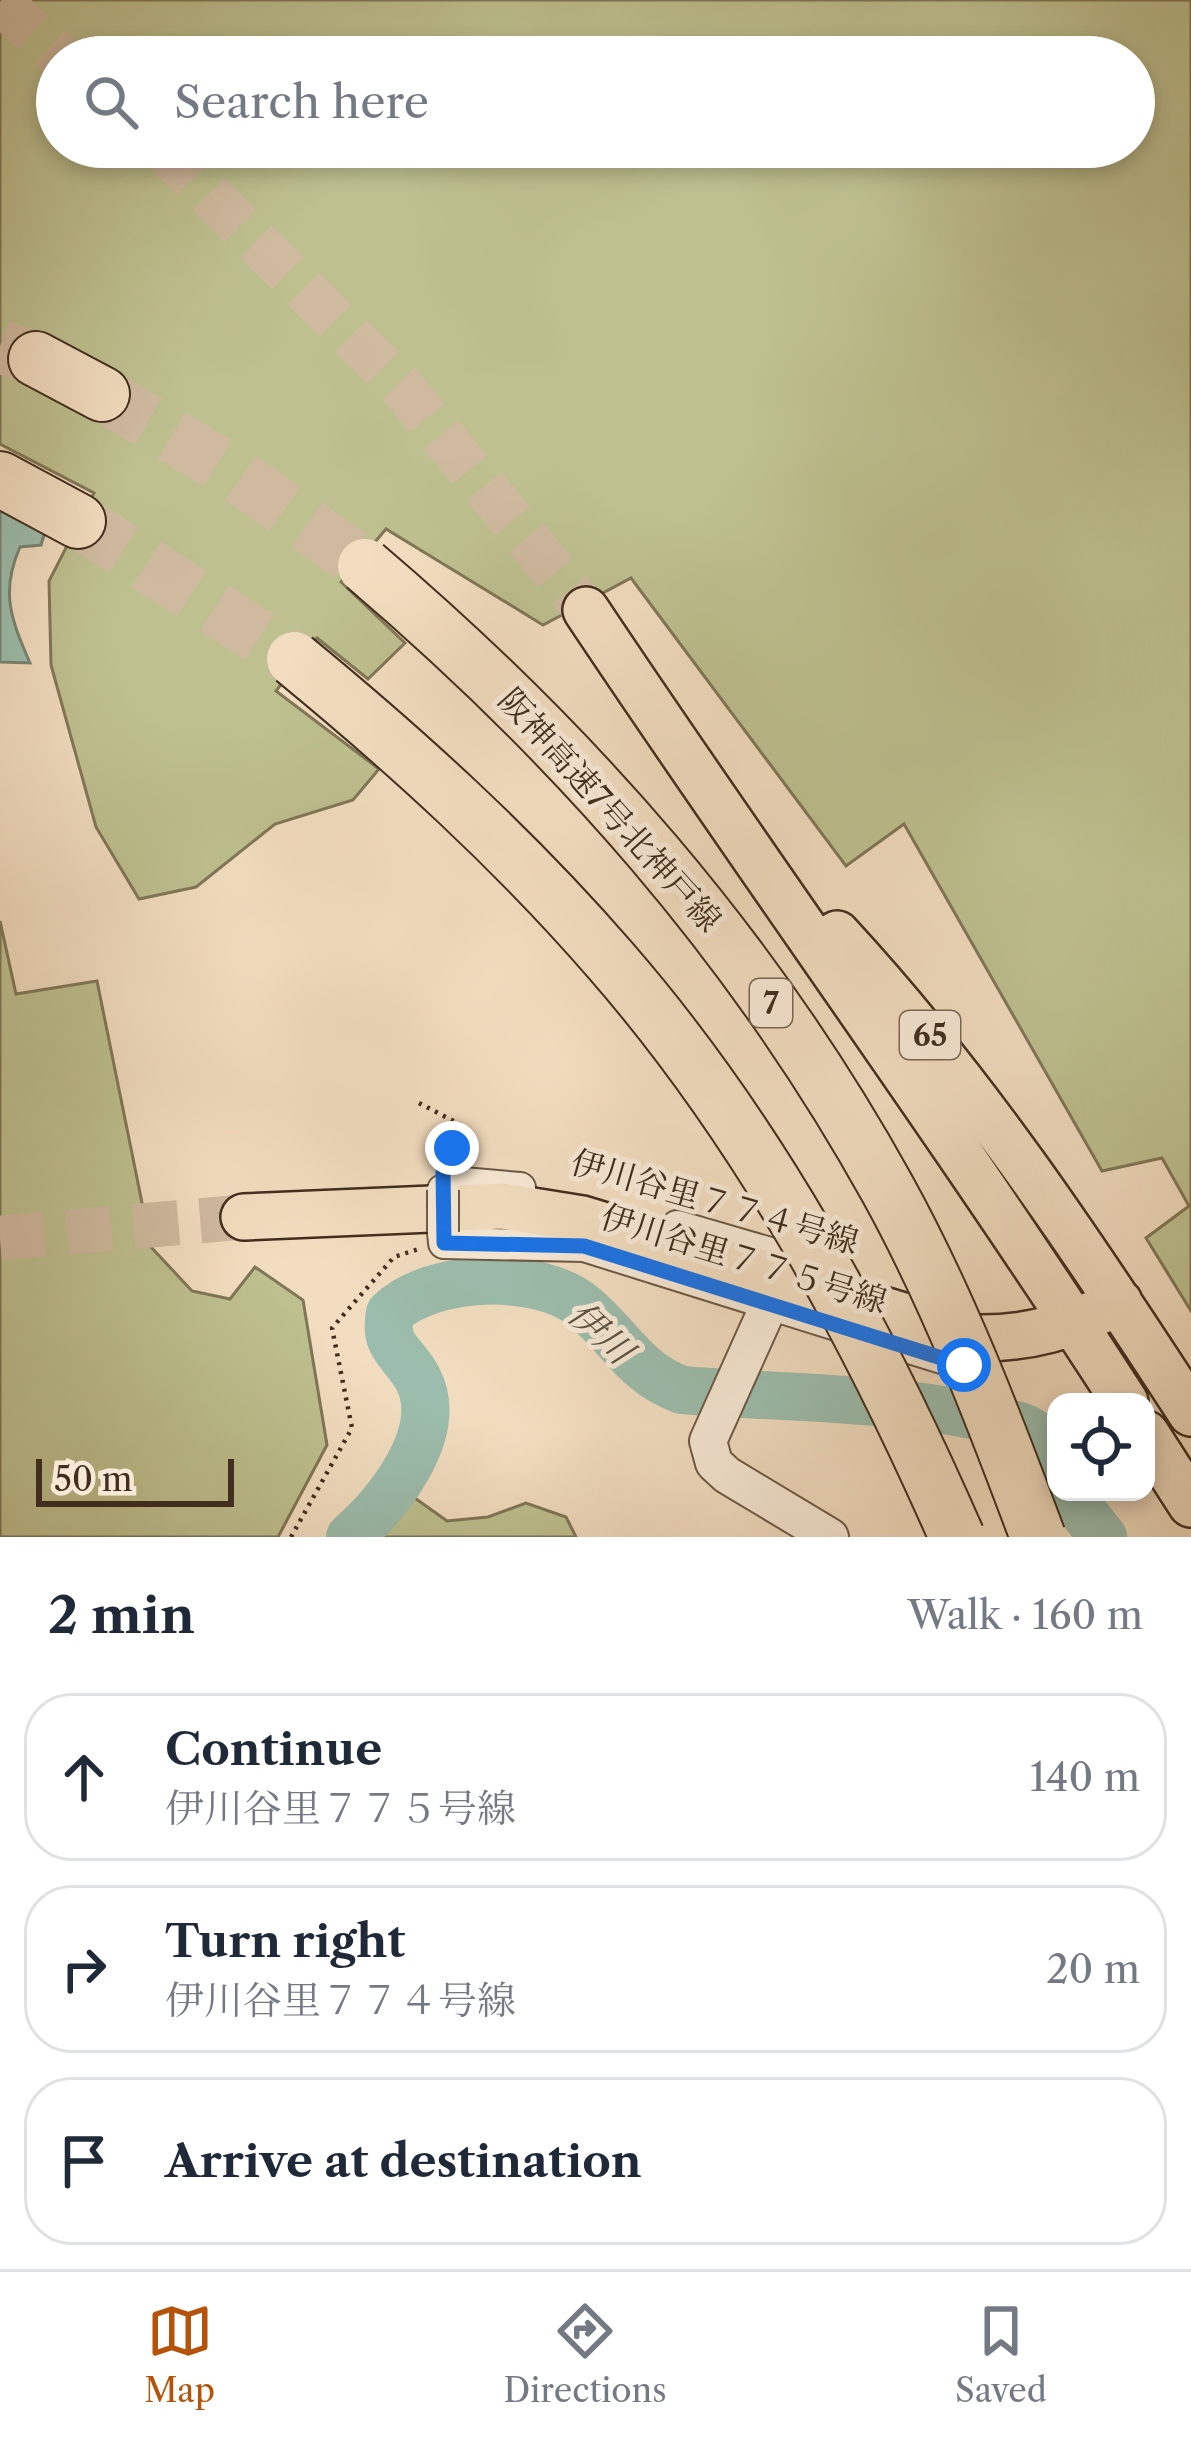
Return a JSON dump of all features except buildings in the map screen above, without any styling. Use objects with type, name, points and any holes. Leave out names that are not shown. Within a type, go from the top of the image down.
[{"type":"highway","points":[[36,359],[102,394]]},
{"type":"highway","points":[[0,479],[78,521]]},
{"type":"highway","name":"阪神高速7号北神戸線","points":[[365,566],[546,729],[684,883],[770,1001],[888,1191],[946,1312],[1038,1537]]},
{"type":"highway","points":[[294,659],[500,842],[613,963],[723,1107],[815,1249],[957,1537]]},
{"type":"main road","name":"65","points":[[586,610],[709,794],[980,1178],[1075,1324]]},
{"type":"main road","name":"65","points":[[709,794],[926,1030],[1119,1302]]},
{"type":"main road","points":[[244,1217],[502,1206],[582,1219],[976,1338],[1009,1339],[1075,1324],[1119,1302],[1191,1413]]},
{"type":"main road","points":[[1075,1324],[1119,1393]]},
{"type":"main road","points":[[1155,1448],[1191,1504]]},
{"type":"street","name":"伊川谷里７７４号線","points":[[443,1190],[463,1183],[537,1189],[721,1237],[989,1322],[1009,1339]]},
{"type":"street","points":[[443,1190],[444,1237]]},
{"type":"street","name":"伊川谷里７７５号線","points":[[444,1237],[584,1246],[964,1365],[989,1362],[1009,1339]]},
{"type":"street","points":[[770,1303],[745,1368],[708,1441],[714,1463],[727,1475],[830,1537]]},
{"type":"path","points":[[419,1102],[461,1125],[443,1172],[443,1190]]},
{"type":"path","points":[[291,1537],[352,1428],[332,1328],[394,1257],[444,1237]]},
{"type":"green space","points":[[0,0],[1191,0],[1191,1311],[1146,1238],[1189,1206],[1162,1158],[1102,1171],[904,824],[846,866],[631,578],[543,625],[386,529],[341,582],[405,643],[368,679],[317,638],[276,691],[379,769],[353,800],[275,824],[196,887],[139,899],[96,827],[51,665],[49,581],[94,493],[0,444]]},
{"type":"green space","points":[[0,921],[16,994],[97,981],[151,1247],[192,1291],[230,1299],[255,1267],[303,1300],[327,1445],[278,1537],[0,1537]]},
{"type":"green space","points":[[412,1496],[447,1521],[488,1517],[526,1503],[566,1517],[576,1537],[372,1537]]},
{"type":"shaded area","points":[[0,508],[45,532],[41,545],[20,547],[10,578],[13,619],[30,663],[0,662]]},
{"type":"waterway","name":"伊川","points":[[350,1537],[395,1487],[419,1444],[424,1422],[425,1400],[418,1379],[389,1334],[390,1313],[431,1290],[458,1284],[514,1282],[564,1295],[584,1307],[652,1375],[682,1390],[934,1409],[1016,1425],[1047,1445]]},
{"type":"waterway","name":"伊川","points":[[1074,1501],[1103,1537]]},
{"type":"tunnel","points":[[0,2],[38,36]]},
{"type":"tunnel","points":[[182,168],[401,386],[586,610]]},
{"type":"tunnel","points":[[0,346],[36,359]]},
{"type":"tunnel","points":[[102,394],[234,473],[365,566]]},
{"type":"tunnel","points":[[78,521],[294,659]]},
{"type":"tunnel","points":[[0,1238],[244,1217]]},
{"type":"route","points":[[452,1148],[443,1172],[444,1243],[584,1246],[964,1365]]}]
